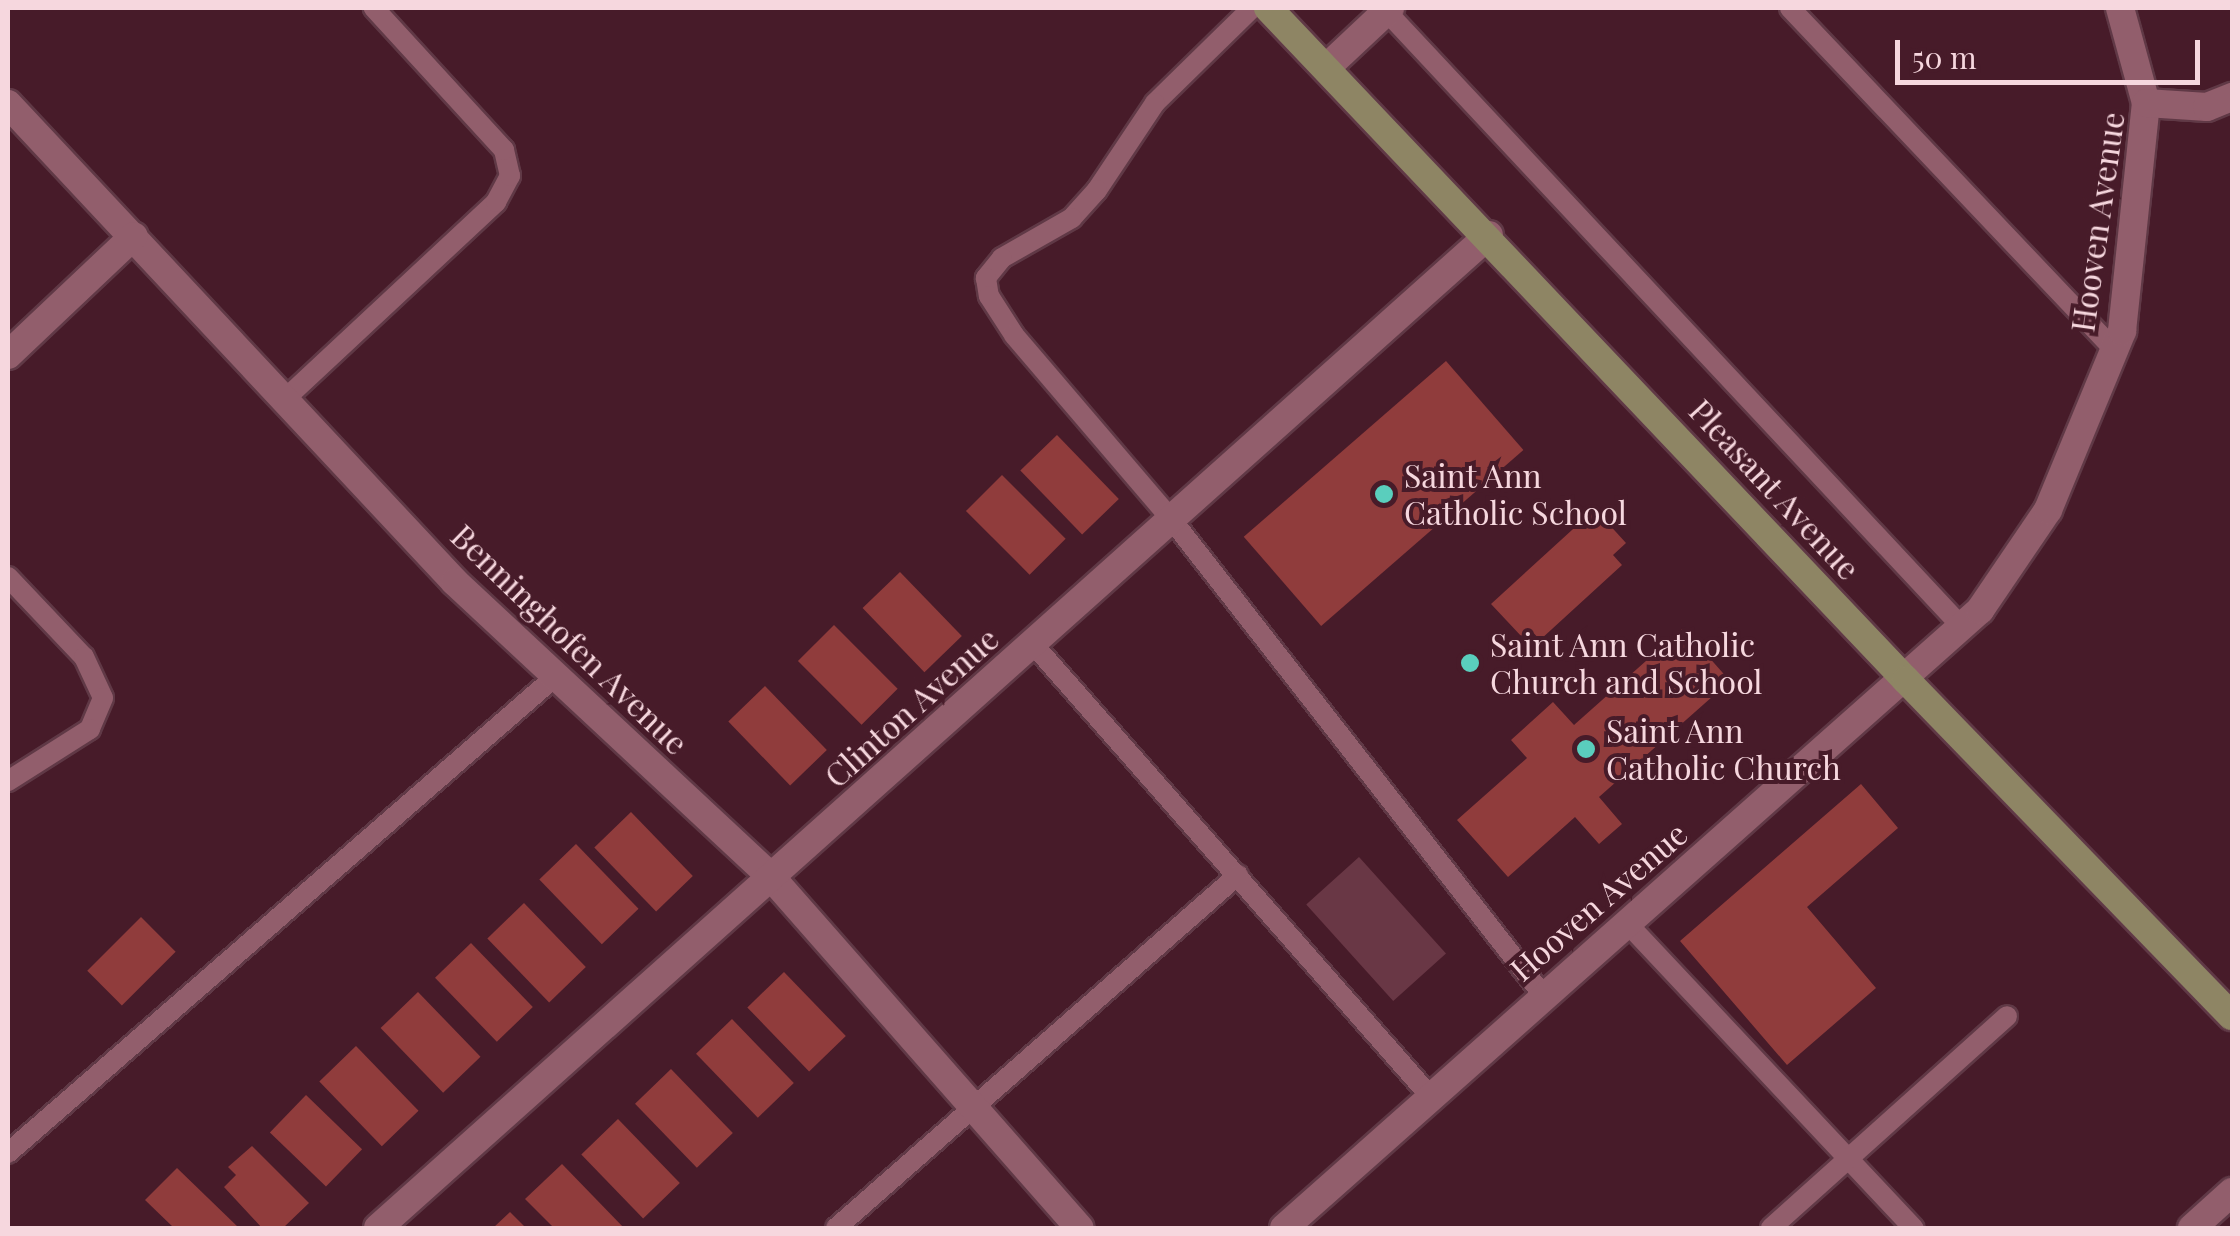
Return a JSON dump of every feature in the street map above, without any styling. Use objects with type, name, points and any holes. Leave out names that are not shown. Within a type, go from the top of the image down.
[{"type":"main road","name":"Pleasant Avenue","points":[[1268,8],[1488,235],[1906,680],[2232,1016]]},
{"type":"street","points":[[2120,8],[2146,102]]},
{"type":"street","points":[[1326,68],[1388,10]]},
{"type":"street","name":"Hooven Avenue","points":[[1284,1228],[1542,995],[1906,680],[1980,610],[2048,510],[2122,331],[2146,102],[2208,107],[2232,97]]},
{"type":"street","name":"Benninghofen Avenue","points":[[8,104],[455,582],[772,878],[1080,1228]]},
{"type":"street","name":"Clinton Avenue","points":[[378,1228],[1488,235]]},
{"type":"street","points":[[8,355],[134,236]]},
{"type":"street","points":[[2192,1228],[2232,1192]]},
{"type":"lane","points":[[286,399],[496,202],[510,176],[504,150],[374,8]]},
{"type":"lane","points":[[1252,8],[1155,103],[1097,190],[1072,218],[1002,258],[986,278],[989,296],[1014,336],[1172,520],[1542,995]]},
{"type":"lane","points":[[1790,8],[2114,350]]},
{"type":"lane","points":[[1388,10],[1962,627]]},
{"type":"lane","points":[[8,576],[84,658],[103,698],[90,729],[8,781]]},
{"type":"lane","points":[[1032,644],[1431,1097]]},
{"type":"lane","points":[[8,1153],[556,676]]},
{"type":"lane","points":[[836,1228],[1238,874]]},
{"type":"lane","points":[[1626,922],[1913,1228]]},
{"type":"lane","points":[[1771,1228],[2007,1016]]},
{"type":"shaded area","points":[[1359,857],[1446,954],[1393,1001],[1306,905]]},
{"type":"building","name":"Saint Ann Catholic School","points":[[1446,361],[1523,450],[1321,626],[1244,537]]},
{"type":"building","points":[[1057,435],[1119,499],[1082,534],[1020,470]]},
{"type":"building","points":[[1002,475],[1066,539],[1030,575],[966,511]]},
{"type":"building","points":[[1595,509],[1626,543],[1613,555],[1622,565],[1540,640],[1530,629],[1522,637],[1491,604]]},
{"type":"building","points":[[900,572],[962,636],[924,672],[863,608]]},
{"type":"building","points":[[834,625],[898,689],[862,725],[798,661]]},
{"type":"building","name":"Saint Ann Catholic Church","points":[[1683,628],[1730,681],[1599,797],[1622,824],[1599,844],[1575,817],[1508,877],[1457,820],[1527,758],[1511,740],[1553,702],[1574,725]]},
{"type":"building","points":[[765,686],[827,750],[790,785],[728,721]]},
{"type":"building","points":[[1861,784],[1898,828],[1807,907],[1876,988],[1787,1065],[1680,941]]},
{"type":"building","points":[[631,812],[693,876],[656,911],[594,847]]},
{"type":"building","points":[[576,844],[639,909],[602,944],[539,879]]},
{"type":"building","points":[[524,903],[586,967],[549,1002],[487,938]]},
{"type":"building","points":[[141,917],[176,952],[122,1005],[87,971]]},
{"type":"building","points":[[471,943],[533,1007],[497,1042],[435,978]]},
{"type":"building","points":[[784,972],[846,1036],[809,1071],[747,1007]]},
{"type":"building","points":[[418,992],[481,1057],[443,1093],[381,1028]]},
{"type":"building","points":[[732,1019],[794,1083],[758,1118],[696,1054]]},
{"type":"building","points":[[356,1046],[419,1111],[382,1146],[319,1081]]},
{"type":"building","points":[[671,1069],[733,1133],[697,1168],[635,1104]]},
{"type":"building","points":[[306,1095],[362,1149],[326,1187],[270,1132]]},
{"type":"building","points":[[618,1119],[680,1183],[643,1218],[581,1154]]},
{"type":"building","points":[[252,1146],[309,1203],[283,1228],[262,1228],[224,1187],[236,1175],[228,1167]]},
{"type":"building","points":[[562,1164],[624,1228],[554,1228],[525,1199]]},
{"type":"building","points":[[177,1168],[239,1228],[174,1228],[145,1200]]},
{"type":"building","points":[[510,1212],[526,1228],[493,1228]]},
{"type":"place","name":"Saint Ann Catholic School","points":[[1384,494]]},
{"type":"place","name":"Saint Ann Catholic Church and School","points":[[1470,663]]},
{"type":"place","name":"Saint Ann Catholic Church","points":[[1586,749]]}]
